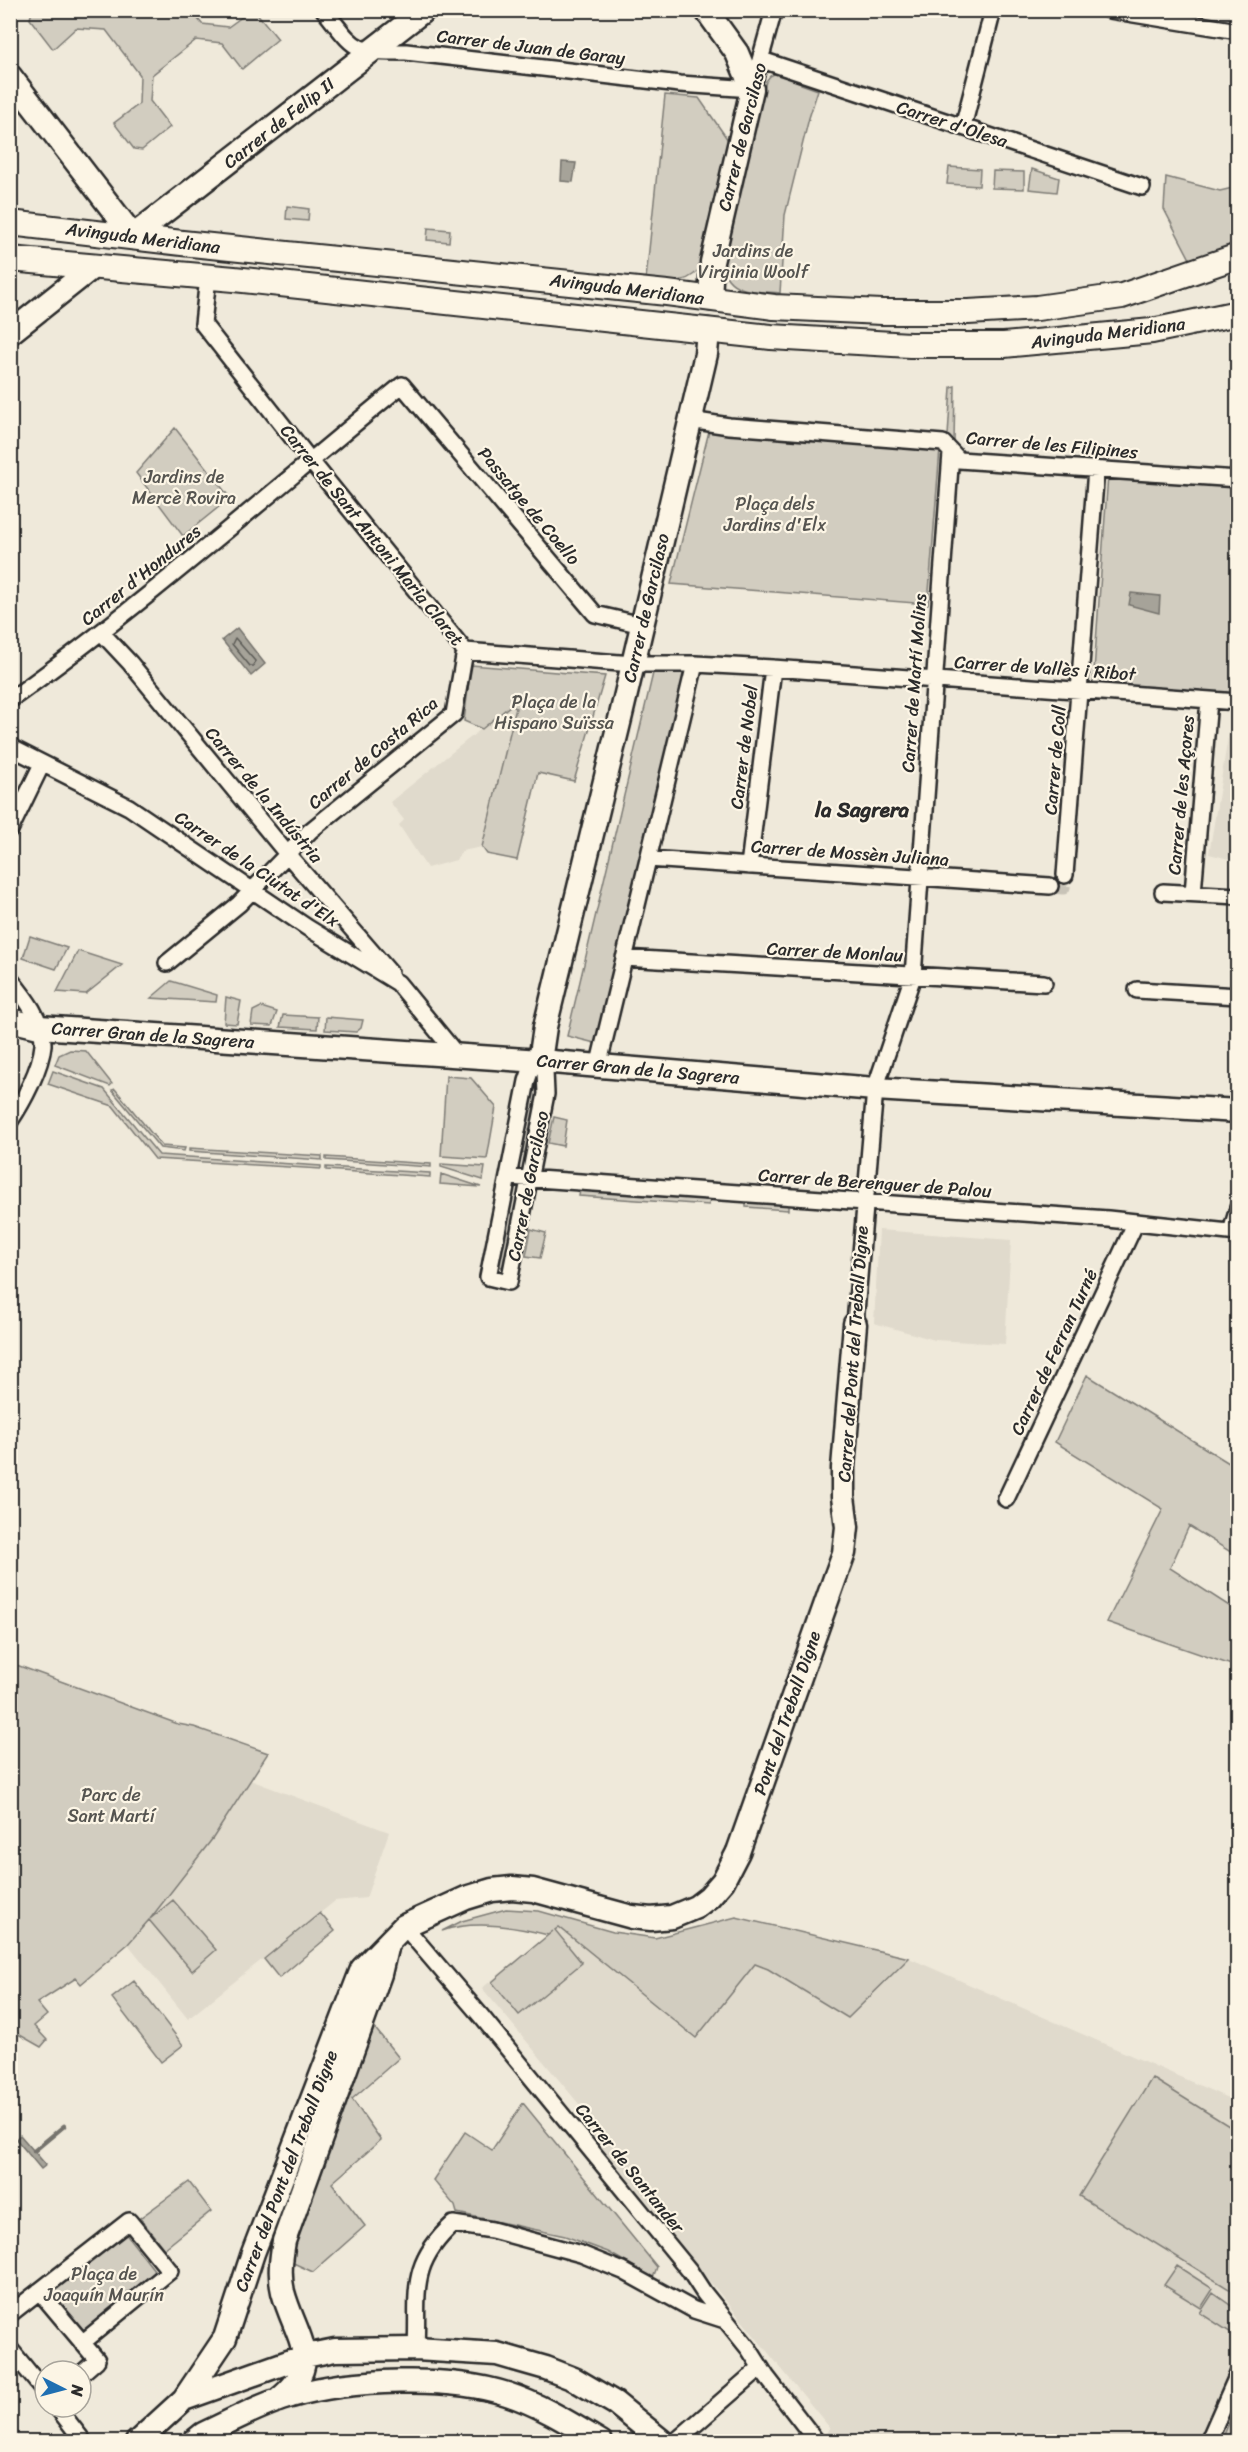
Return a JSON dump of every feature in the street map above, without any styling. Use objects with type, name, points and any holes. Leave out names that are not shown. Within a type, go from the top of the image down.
[{"type":"main road","name":"Avinguda Meridiana","points":[[10,223],[182,243],[645,290],[782,307],[882,312],[968,312],[1037,308],[1122,296],[1238,256]]},
{"type":"main road","points":[[93,267],[133,236]]},
{"type":"main road","name":"Avinguda Meridiana","points":[[10,259],[208,277],[841,343],[957,346],[1152,331],[1238,314]]},
{"type":"main road","points":[[708,330],[710,299]]},
{"type":"street","points":[[324,10],[353,46],[370,52]]},
{"type":"street","name":"Carrer de Felip II","points":[[133,236],[424,10]]},
{"type":"street","points":[[706,10],[737,53],[752,90]]},
{"type":"street","name":"Carrer de Garcilaso","points":[[710,299],[712,262],[752,90],[774,10]]},
{"type":"street","points":[[963,127],[993,10]]},
{"type":"street","points":[[1109,10],[1238,31]]},
{"type":"street","name":"Carrer de Juan de Garay","points":[[370,52],[406,52],[752,90]]},
{"type":"street","name":"Carrer d'Olesa","points":[[762,60],[1142,187]]},
{"type":"street","points":[[10,76],[133,236]]},
{"type":"street","points":[[10,333],[93,267]]},
{"type":"street","name":"Carrer de Sant Antoni Maria Claret","points":[[208,277],[203,324],[465,651],[633,664]]},
{"type":"street","name":"Carrer de Garcilaso","points":[[540,1061],[531,1069],[527,1081],[488,1277],[509,1282],[547,1086],[546,1071],[540,1061],[545,1027],[706,354],[708,330]]},
{"type":"street","name":"Carrer d'Hondures","points":[[10,700],[101,632],[259,506],[310,460],[402,385]]},
{"type":"street","name":"Passatge de Coello","points":[[402,385],[595,614],[642,625]]},
{"type":"street","name":"Carrer de les Filipines","points":[[690,420],[729,426],[943,443],[959,460],[1238,479]]},
{"type":"street","name":"Carrer de Martí Molins","points":[[875,1089],[913,976],[951,453]]},
{"type":"street","name":"Carrer de Coll","points":[[1065,875],[1096,469]]},
{"type":"street","name":"Carrer de la Indústria","points":[[101,632],[130,663],[288,855],[398,983]]},
{"type":"street","name":"Carrer de Costa Rica","points":[[167,963],[253,890],[310,831],[454,714],[465,651]]},
{"type":"street","name":"Carrer de Vallès i Ribot","points":[[633,664],[773,668],[1238,702]]},
{"type":"street","points":[[598,1067],[694,664]]},
{"type":"street","name":"Carrer de Nobel","points":[[749,866],[773,668]]},
{"type":"street","name":"Carrer de les Açores","points":[[1193,893],[1209,700]]},
{"type":"street","name":"Carrer de la Ciutat d'Elx","points":[[10,747],[129,807],[308,928],[398,983],[457,1055]]},
{"type":"street","points":[[10,830],[42,764]]},
{"type":"street","name":"Carrer de Mossèn Juliana","points":[[648,859],[1050,886]]},
{"type":"street","points":[[1163,892],[1238,896]]},
{"type":"street","name":"Carrer de Monlau","points":[[624,958],[1044,983]]},
{"type":"street","points":[[10,979],[30,1006],[43,1044],[25,1100],[10,1121]]},
{"type":"street","points":[[1137,990],[1238,996]]},
{"type":"street","name":"Carrer Gran de la Sagrera","points":[[10,1020],[39,1027],[540,1061],[875,1089],[1238,1110]]},
{"type":"street","name":"Carrer Gran de la Sagrera","points":[[10,1032],[39,1027]]},
{"type":"street","name":"Carrer del Pont del Treball Digne","points":[[836,1575],[846,1541],[843,1468],[875,1089]]},
{"type":"street","name":"Carrer de Berenguer de Palou","points":[[509,1177],[1137,1222],[1234,1232]]},
{"type":"street","points":[[1234,1232],[1238,1208]]},
{"type":"street","name":"Carrer de Ferran Turné","points":[[1006,1499],[1137,1222]]},
{"type":"street","name":"Pont del Treball Digne","points":[[738,1852],[836,1575]]},
{"type":"street","name":"Carrer del Pont del Treball Digne","points":[[184,2399],[225,2338],[253,2253],[362,1969],[404,1926],[466,1898],[492,1890],[512,1888],[533,1890],[632,1917],[661,1919],[696,1907],[717,1889],[738,1852]]},
{"type":"street","name":"Carrer de Santander","points":[[404,1926],[689,2270],[817,2442]]},
{"type":"street","name":"Carrer del Pont del Treball Digne","points":[[305,2356],[299,2331],[293,2320],[281,2281],[282,2250],[310,2165],[380,1974],[387,1943]]},
{"type":"street","points":[[10,2314],[129,2221],[170,2271],[82,2343]]},
{"type":"street","points":[[416,2349],[418,2274],[441,2235],[453,2224],[492,2230],[581,2254],[623,2271],[694,2310],[725,2320]]},
{"type":"street","points":[[39,2291],[97,2360],[93,2364]]},
{"type":"street","points":[[299,2331],[319,2348],[329,2350],[416,2349],[497,2354],[546,2368],[588,2386],[615,2403],[663,2442]]},
{"type":"street","points":[[10,2349],[33,2377]]},
{"type":"street","points":[[136,2442],[184,2399],[305,2356],[329,2350]]},
{"type":"street","points":[[278,2400],[295,2385],[303,2369],[305,2356]]},
{"type":"street","points":[[675,2442],[760,2368]]},
{"type":"street","points":[[1208,2442],[1238,2374]]},
{"type":"street","points":[[193,2442],[203,2434],[278,2400],[328,2388],[367,2384],[453,2383],[506,2394],[546,2411],[601,2442]]},
{"type":"street","points":[[66,2419],[84,2442]]},
{"type":"shaded area","points":[[511,705],[516,708],[482,847],[462,851],[456,860],[427,868],[399,825],[404,820],[390,802]]},
{"type":"shaded area","points":[[1230,725],[1237,727],[1237,861],[1209,854]]},
{"type":"shaded area","points":[[879,1230],[1011,1240],[1005,1344],[935,1340],[874,1323]]},
{"type":"shaded area","points":[[250,1780],[389,1832],[366,1898],[335,1901],[188,2019],[128,1944],[149,1921],[213,1838]]},
{"type":"shaded area","points":[[559,1927],[696,2038],[755,1964],[768,1969],[848,2018],[909,1958],[1237,2102],[1237,2441],[826,2441],[824,2439],[830,2428],[575,2117],[584,2110],[482,1988]]},
{"type":"green space","points":[[191,10],[202,24],[228,27],[250,11],[255,11],[278,39],[242,69],[222,43],[196,40],[152,75],[150,101],[170,127],[142,150],[134,149],[114,123],[139,104],[140,75],[106,30],[76,28],[53,49],[30,19],[32,11],[81,11],[110,16],[117,11]]},
{"type":"green space","name":"Jardins de Virginia Woolf","points":[[778,72],[802,80],[801,84],[818,90],[785,215],[780,293],[738,287],[726,276],[723,267],[766,81]]},
{"type":"green space","name":"Jardins de Virginia Woolf","points":[[665,95],[699,98],[730,143],[702,264],[691,276],[678,281],[646,279]]},
{"type":"green space","points":[[949,167],[980,169],[979,186],[947,184]]},
{"type":"green space","points":[[1032,169],[1059,178],[1057,192],[1029,189]]},
{"type":"green space","points":[[993,171],[1024,172],[1024,189],[992,188]]},
{"type":"green space","points":[[1166,177],[1220,191],[1237,187],[1237,245],[1190,259],[1164,209]]},
{"type":"green space","points":[[287,206],[309,209],[308,221],[286,219]]},
{"type":"green space","points":[[428,228],[450,230],[449,242],[427,240]]},
{"type":"green space","points":[[955,386],[954,442],[948,436],[951,387]]},
{"type":"green space","name":"Jardins de Mercè Rovira","points":[[175,428],[230,498],[183,536],[136,473]]},
{"type":"green space","name":"Plaça dels Jardins d'Elx","points":[[709,431],[940,449],[928,604],[671,584]]},
{"type":"green space","points":[[1108,475],[1238,485],[1237,698],[1093,685]]},
{"type":"green space","name":"Plaça de la Hispano Suïssa","points":[[471,665],[605,676],[574,781],[538,773],[517,860],[487,854],[482,847],[516,708],[511,705],[482,729],[464,721]]},
{"type":"green space","points":[[654,669],[689,673],[599,1044],[567,1036]]},
{"type":"green space","points":[[30,936],[67,948],[56,969],[23,958]]},
{"type":"green space","points":[[78,951],[122,965],[86,994],[57,992]]},
{"type":"green space","points":[[171,981],[217,995],[216,1002],[151,998]]},
{"type":"green space","points":[[226,997],[241,1001],[237,1024],[224,1023]]},
{"type":"green space","points":[[261,1007],[277,1012],[272,1026],[251,1025],[253,1011]]},
{"type":"green space","points":[[283,1015],[318,1017],[317,1029],[280,1027]]},
{"type":"green space","points":[[326,1017],[363,1020],[361,1028],[356,1032],[325,1030]]},
{"type":"green space","points":[[70,1050],[86,1051],[112,1084],[110,1086],[55,1065],[59,1055]]},
{"type":"green space","points":[[53,1071],[104,1089],[159,1155],[321,1166],[321,1169],[155,1159],[113,1106],[48,1084]]},
{"type":"green space","points":[[446,1076],[471,1078],[496,1107],[487,1159],[441,1156]]},
{"type":"green space","points":[[115,1089],[162,1146],[185,1148],[184,1151],[160,1148],[112,1090]]},
{"type":"green space","points":[[534,1089],[538,1089],[526,1153],[522,1152]]},
{"type":"green space","points":[[554,1117],[567,1120],[563,1146],[548,1143]]},
{"type":"green space","points":[[189,1148],[322,1156],[322,1160],[189,1151]]},
{"type":"green space","points":[[326,1157],[431,1164],[431,1167],[326,1160]]},
{"type":"green space","points":[[441,1164],[485,1167],[483,1180],[441,1167]]},
{"type":"green space","points":[[326,1167],[430,1173],[430,1177],[326,1170]]},
{"type":"green space","points":[[441,1174],[481,1187],[440,1184]]},
{"type":"green space","points":[[580,1190],[710,1199],[709,1205],[579,1196]]},
{"type":"green space","points":[[746,1202],[788,1205],[788,1210],[746,1207]]},
{"type":"green space","points":[[510,1213],[514,1214],[501,1267],[499,1265]]},
{"type":"green space","points":[[531,1229],[546,1233],[540,1258],[526,1256]]},
{"type":"green space","points":[[1087,1375],[1237,1468],[1237,1556],[1189,1526],[1170,1568],[1237,1611],[1237,1667],[1107,1622],[1163,1509],[1055,1442]]},
{"type":"green space","name":"Parc de Sant Martí","points":[[11,1663],[178,1724],[194,1727],[268,1753],[213,1838],[150,1919],[173,1900],[216,1950],[192,1971],[149,1920],[128,1944],[81,1984],[76,1978],[37,2003],[47,2015],[34,2026],[47,2040],[41,2047],[11,2030]]},
{"type":"green space","points":[[506,1909],[539,1911],[613,1932],[655,1938],[736,1917],[909,1958],[848,2018],[768,1969],[755,1964],[696,2038],[559,1927],[555,1930],[582,1963],[519,2015],[492,1982],[553,1931],[548,1935],[523,1929],[481,1925],[442,1931],[462,1921]]},
{"type":"green space","points":[[320,1913],[335,1931],[279,1978],[264,1959]]},
{"type":"green space","points":[[134,1981],[183,2045],[161,2062],[112,1998]]},
{"type":"green space","points":[[369,2021],[399,2058],[352,2099],[381,2140],[332,2183],[365,2226],[313,2272],[291,2262],[288,2251]]},
{"type":"green space","points":[[1152,2078],[1237,2131],[1237,2294],[1079,2196]]},
{"type":"green space","points":[[523,2103],[657,2267],[653,2278],[608,2252],[565,2236],[457,2213],[455,2206],[433,2180],[465,2132],[492,2150]]},
{"type":"green space","name":"Plaça de Joaquín Maurín","points":[[189,2182],[211,2211],[164,2249],[140,2218]]},
{"type":"green space","name":"Plaça de Joaquín Maurín","points":[[125,2233],[158,2275],[84,2334],[51,2293]]},
{"type":"green space","points":[[1177,2266],[1213,2289],[1201,2308],[1164,2285]]},
{"type":"green space","points":[[1213,2293],[1237,2310],[1236,2336],[1200,2313]]},
{"type":"green space","points":[[1237,2393],[1237,2441],[1233,2441],[1224,2435],[1231,2418],[1224,2414]]},
{"type":"water","points":[[562,162],[576,163],[573,182],[561,181]]},
{"type":"water","points":[[1131,593],[1160,596],[1159,613],[1129,605]]},
{"type":"water","points":[[237,628],[265,664],[251,676],[222,640]]},
{"type":"water","points":[[20,2135],[46,2165],[41,2169],[16,2139]]},
{"type":"waterway","points":[[34,2151],[64,2126]]},
{"type":"tunnel","points":[[1050,886],[1063,887],[1065,875]]},
{"type":"district","name":"la Sagrera","points":[[862,810]]}]
